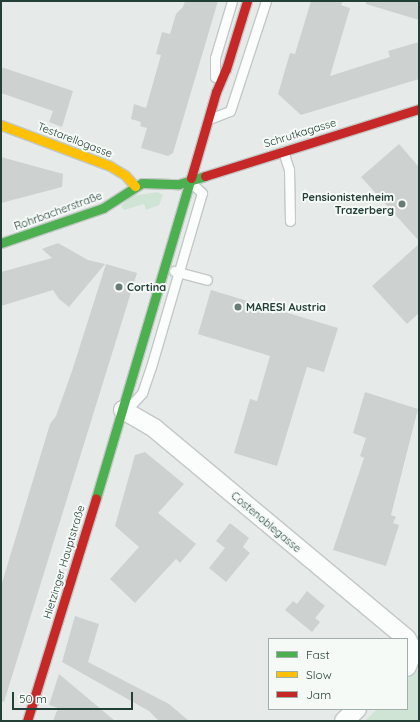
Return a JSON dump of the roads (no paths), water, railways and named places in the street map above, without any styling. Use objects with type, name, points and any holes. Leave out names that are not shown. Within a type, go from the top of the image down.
[{"type":"main road","name":"Hietzinger Hauptstraße","points":[[27,721],[137,364],[216,92],[226,69],[247,1]]},
{"type":"main road","name":"Schrutkagasse","points":[[189,181],[419,109]]},
{"type":"main road","name":"Testarellogasse","points":[[1,125],[110,166],[125,175],[135,186]]},
{"type":"main road","name":"Rohrbacherstraße","points":[[1,243],[103,208],[135,186],[189,181]]},
{"type":"street","name":"Costenoblegasse","points":[[123,410],[154,428],[398,638]]},
{"type":"street","points":[[344,721],[357,710]]},
{"type":"lane","name":"Hietzinger Hauptstraße","points":[[216,92],[215,58],[232,1]]},
{"type":"lane","points":[[208,119],[230,112],[266,1]]},
{"type":"lane","points":[[283,151],[289,169],[290,221]]},
{"type":"lane","points":[[123,410],[137,400],[151,367],[202,193],[189,181]]},
{"type":"lane","points":[[164,268],[207,280]]},
{"type":"lane","points":[[137,364],[151,367]]},
{"type":"place","name":"Pensionistenheim Trazerberg","points":[[402,204]]},
{"type":"place","name":"Cortina","points":[[119,287]]},
{"type":"place","name":"MARESI Austria","points":[[238,307]]}]
